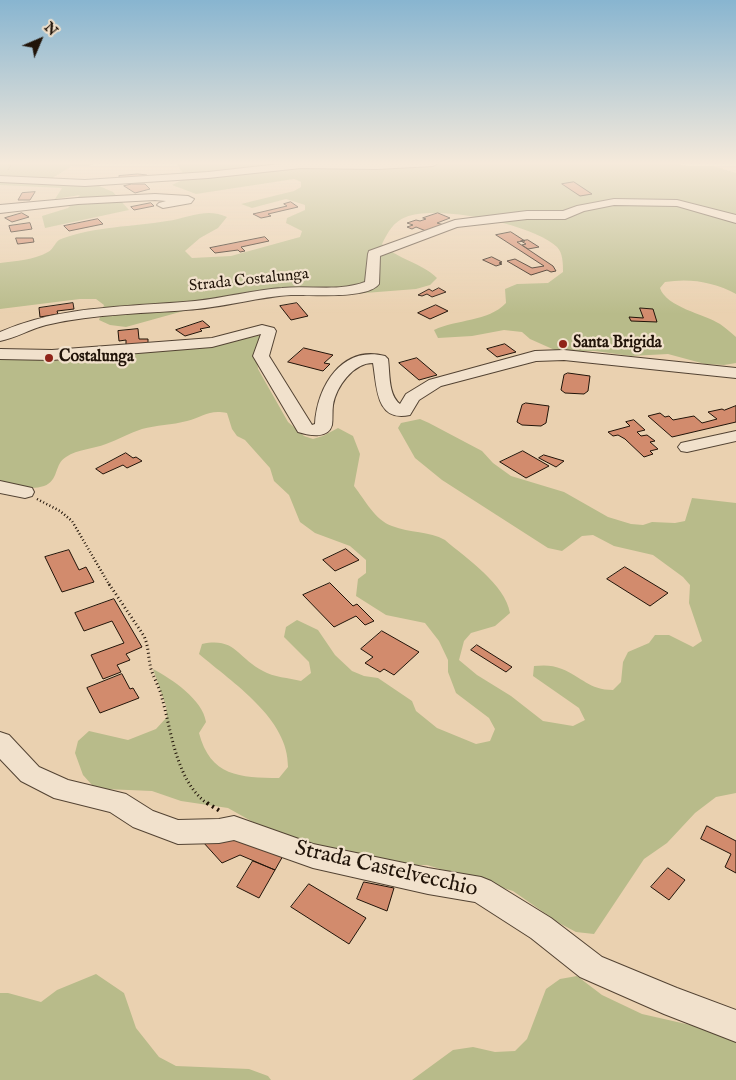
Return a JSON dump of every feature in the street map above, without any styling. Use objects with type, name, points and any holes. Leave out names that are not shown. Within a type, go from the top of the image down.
[{"type":"street","name":"Strada Costalunga","points":[[0,337],[15,329],[52,320],[108,312],[199,305],[292,290],[361,289],[372,284],[374,254],[392,246],[466,222],[528,215],[569,213]]},
{"type":"street","name":"Strada Costalunga","points":[[715,213],[736,219]]},
{"type":"street","points":[[0,354],[52,355],[203,343],[262,329],[269,331],[261,356],[304,428],[314,432],[323,426],[325,404],[333,386],[354,362],[367,358],[380,359],[382,384],[390,407],[395,410],[404,411],[412,397],[435,383],[535,356],[564,355],[736,373]]},
{"type":"street","points":[[686,447],[736,436]]},
{"type":"street","points":[[0,487],[25,492]]},
{"type":"street","name":"Strada Castelvecchio","points":[[0,742],[30,774],[63,790],[117,802],[143,819],[178,832],[219,831],[234,828],[313,856],[428,881],[481,890],[541,928],[591,967],[675,1003],[736,1026]]},
{"type":"path","points":[[25,492],[60,511],[73,523],[99,569],[148,645],[151,669],[161,694],[170,736],[179,764],[196,792],[210,808],[227,814]]},
{"type":"green space","points":[[50,213],[113,213],[45,228],[42,216]]},
{"type":"green space","points":[[297,213],[431,213],[401,219],[391,228],[382,244],[395,254],[424,268],[437,278],[430,285],[416,289],[352,294],[287,293],[205,305],[126,327],[110,325],[99,320],[104,305],[96,299],[80,299],[0,309],[0,263],[25,260],[43,255],[50,251],[59,240],[74,235],[114,227],[167,221],[197,214],[220,214],[227,217],[218,228],[200,238],[185,251],[192,258],[231,256],[300,237],[302,231],[286,223],[287,218]]},
{"type":"green space","points":[[443,213],[736,213],[736,294],[719,286],[684,280],[665,282],[660,288],[664,295],[677,305],[713,320],[736,337],[736,363],[724,365],[705,364],[668,354],[631,356],[595,351],[557,351],[530,339],[522,332],[504,330],[472,336],[438,338],[434,330],[481,317],[499,309],[506,303],[505,289],[517,284],[548,283],[563,272],[559,249],[545,239],[507,224]]},
{"type":"green space","points":[[263,336],[256,352],[258,369],[288,422],[304,436],[313,439],[338,428],[353,436],[360,454],[354,486],[375,514],[392,526],[432,535],[445,540],[484,573],[501,592],[507,602],[510,613],[495,626],[471,633],[464,641],[459,660],[477,675],[511,696],[543,721],[573,726],[585,720],[579,708],[533,676],[534,666],[559,668],[598,688],[613,690],[621,682],[623,662],[628,652],[649,643],[655,635],[669,635],[693,647],[702,641],[689,603],[690,585],[683,577],[653,555],[614,546],[593,535],[582,536],[562,551],[548,548],[442,480],[415,458],[398,428],[401,423],[420,419],[482,451],[493,463],[511,476],[564,492],[608,517],[631,524],[643,525],[652,522],[675,523],[685,521],[692,498],[736,503],[736,793],[716,797],[695,813],[667,843],[644,859],[594,934],[576,932],[559,923],[513,891],[427,865],[382,865],[269,831],[228,808],[181,801],[152,791],[105,789],[92,785],[83,775],[75,753],[78,741],[89,731],[128,740],[156,729],[167,717],[166,706],[153,669],[186,691],[199,706],[206,722],[199,733],[204,747],[219,766],[228,772],[239,775],[279,778],[288,767],[286,750],[279,733],[257,703],[199,654],[202,644],[222,643],[236,650],[254,666],[267,673],[301,681],[311,673],[309,662],[284,637],[286,627],[297,620],[318,630],[335,655],[352,671],[364,676],[378,678],[412,701],[416,711],[437,728],[476,744],[490,741],[495,729],[489,718],[456,693],[448,672],[448,660],[439,641],[425,623],[386,615],[356,596],[358,579],[366,573],[366,560],[350,546],[315,533],[300,522],[289,495],[274,481],[270,468],[245,440],[237,436],[232,429],[227,413],[215,412],[187,421],[142,429],[106,444],[75,452],[62,460],[52,480],[44,486],[27,488],[0,480],[0,358],[69,361],[214,345]]},
{"type":"green space","points":[[96,974],[124,993],[136,1028],[159,1057],[176,1066],[249,1069],[268,1076],[271,1080],[0,1080],[0,993],[8,993],[41,1002],[57,990]]},
{"type":"green space","points":[[577,976],[602,995],[642,1014],[730,1034],[736,1038],[736,1080],[412,1080],[453,1050],[473,1047],[495,1052],[515,1051],[527,1039],[546,989],[560,979]]},
{"type":"building","points":[[21,213],[29,217],[12,222],[5,218]]},
{"type":"building","points":[[271,213],[268,214],[271,216],[261,218],[253,214]]},
{"type":"building","points":[[439,213],[450,218],[437,223],[444,225],[426,231],[416,227],[412,229],[407,227],[413,225],[407,223],[426,219],[423,218]]},
{"type":"building","points":[[98,219],[103,224],[69,231],[64,226]]},
{"type":"building","points":[[30,223],[32,229],[11,232],[9,226]]},
{"type":"building","points":[[511,232],[525,241],[517,242],[553,266],[556,271],[551,272],[547,270],[531,275],[507,261],[515,259],[532,268],[544,266],[496,235]]},
{"type":"building","points":[[265,237],[269,241],[241,247],[245,251],[240,252],[238,250],[215,253],[210,248]]},
{"type":"building","points":[[16,238],[33,238],[34,242],[18,244]]},
{"type":"building","points":[[528,240],[539,247],[528,249],[522,245],[526,244],[521,241]]},
{"type":"building","points":[[492,257],[502,262],[499,263],[502,264],[496,266],[483,260]]},
{"type":"building","points":[[439,288],[446,292],[432,297],[427,294],[418,295],[429,289],[432,291]]},
{"type":"building","points":[[73,303],[74,309],[57,311],[58,314],[40,317],[39,308]]},
{"type":"building","points":[[297,303],[308,316],[291,320],[280,306]]},
{"type":"building","points":[[436,305],[448,311],[430,319],[418,313]]},
{"type":"building","points":[[640,308],[653,309],[657,322],[631,321],[629,317],[643,318]]},
{"type":"building","points":[[203,321],[210,327],[200,329],[202,331],[185,336],[176,330]]},
{"type":"building","points":[[138,329],[139,339],[148,339],[148,343],[126,345],[126,340],[119,341],[118,331]]},
{"type":"building","points":[[505,344],[516,352],[497,357],[487,349]]},
{"type":"building","points":[[304,348],[333,355],[324,363],[330,364],[323,371],[288,362]]},
{"type":"building","points":[[417,358],[437,375],[419,380],[399,363]]},
{"type":"building","points":[[568,373],[590,376],[588,391],[584,394],[565,393],[561,390],[564,375]]},
{"type":"building","points":[[526,403],[549,406],[546,423],[541,426],[522,425],[517,422],[522,405]]},
{"type":"building","points":[[736,406],[736,422],[672,437],[648,416],[660,413],[665,417],[669,416],[673,420],[694,416],[702,423],[717,419],[708,412]]},
{"type":"building","points":[[634,420],[645,430],[637,432],[641,436],[647,435],[655,441],[650,442],[658,449],[650,451],[653,454],[644,457],[625,439],[618,435],[613,436],[608,432],[630,426],[626,422]]},
{"type":"building","points":[[523,451],[549,466],[526,478],[500,462]]},
{"type":"building","points":[[126,453],[142,461],[127,468],[123,465],[103,474],[96,469]]},
{"type":"building","points":[[544,455],[564,461],[556,467],[539,458]]},
{"type":"building","points":[[346,549],[359,560],[335,571],[323,560]]},
{"type":"building","points":[[69,550],[79,570],[86,567],[94,582],[62,592],[45,557]]},
{"type":"building","points":[[625,567],[668,593],[650,606],[607,579]]},
{"type":"building","points":[[330,583],[353,606],[357,604],[374,621],[365,625],[356,616],[334,627],[303,595]]},
{"type":"building","points":[[114,599],[142,647],[126,654],[130,660],[117,665],[121,672],[103,679],[91,655],[124,643],[112,621],[84,631],[75,613]]},
{"type":"building","points":[[382,631],[419,652],[394,675],[384,669],[380,672],[365,663],[373,657],[361,649]]},
{"type":"building","points":[[477,645],[512,667],[506,672],[471,650]]},
{"type":"building","points":[[122,674],[130,689],[133,688],[139,698],[100,713],[87,688]]},
{"type":"building","points":[[707,826],[736,841],[736,873],[725,867],[731,854],[701,839]]},
{"type":"building","points":[[234,832],[284,854],[275,870],[240,855],[222,863],[203,842]]},
{"type":"building","points":[[253,861],[275,870],[259,898],[237,887]]},
{"type":"building","points":[[668,868],[685,880],[669,900],[651,887]]},
{"type":"building","points":[[364,882],[394,888],[387,911],[357,899]]},
{"type":"building","points":[[309,884],[366,918],[349,944],[291,907]]},
{"type":"place","name":"Santa Brigida","points":[[563,344]]},
{"type":"place","name":"Costalunga","points":[[49,358]]}]
